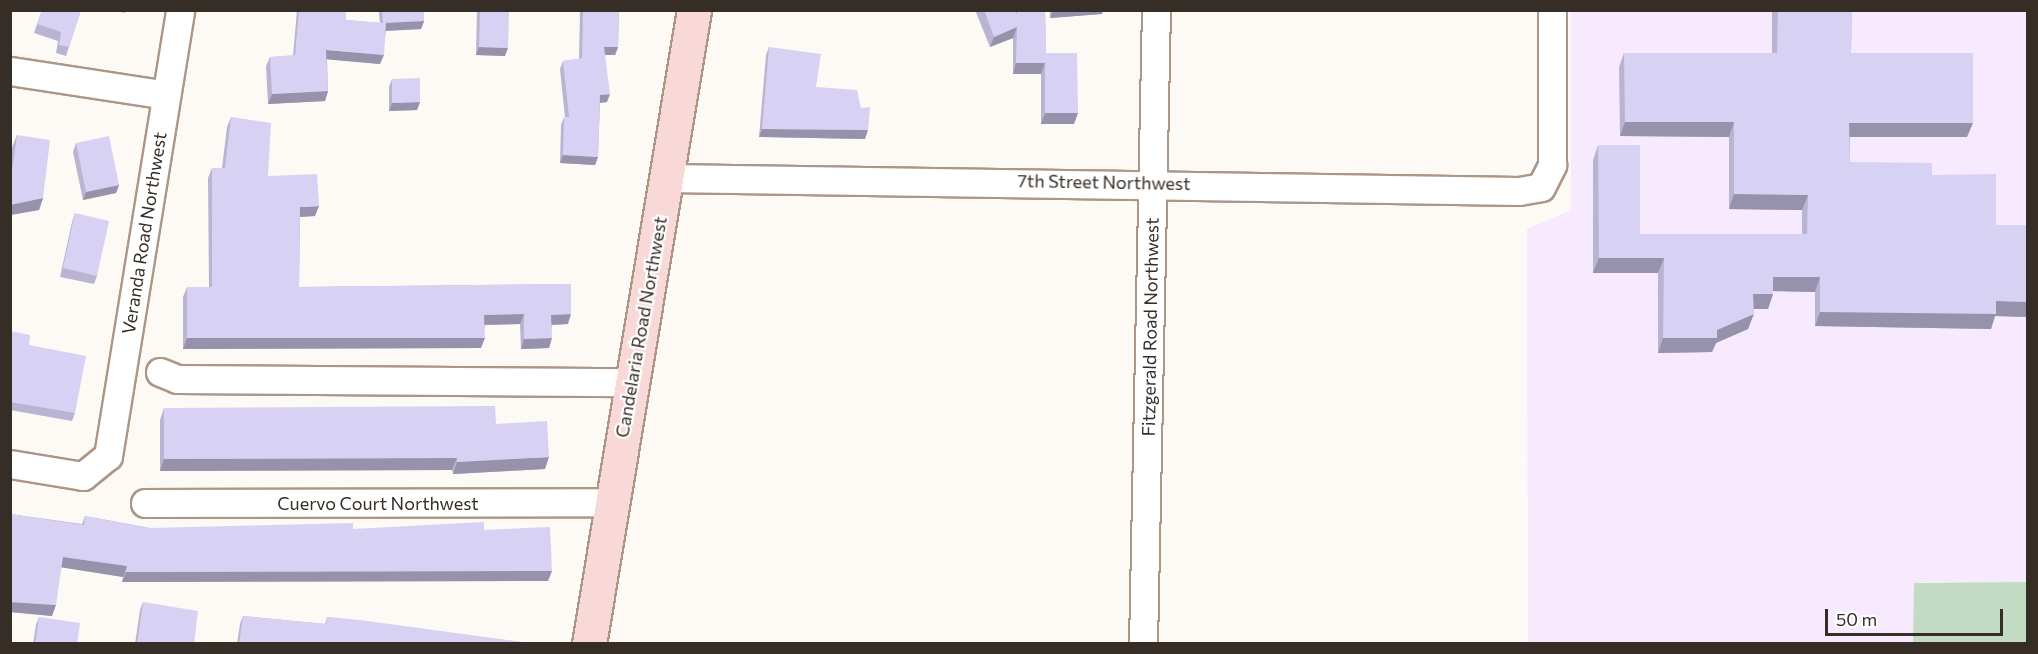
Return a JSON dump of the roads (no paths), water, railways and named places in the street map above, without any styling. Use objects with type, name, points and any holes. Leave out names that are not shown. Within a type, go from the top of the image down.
[{"type":"main road","name":"Candelaria Road Northwest","points":[[589,644],[694,10]]},
{"type":"street","name":"Veranda Road Northwest","points":[[10,465],[83,477],[108,456],[180,10]]},
{"type":"street","name":"Fitzgerald Road Northwest","points":[[1143,644],[1156,10]]},
{"type":"street","name":"7th Street Northwest","points":[[667,177],[1153,182],[1519,191],[1541,187],[1551,165],[1552,10]]},
{"type":"street","points":[[10,71],[166,95]]},
{"type":"street","points":[[160,372],[177,379],[632,382]]},
{"type":"street","name":"Cuervo Court Northwest","points":[[145,503],[611,502]]}]
